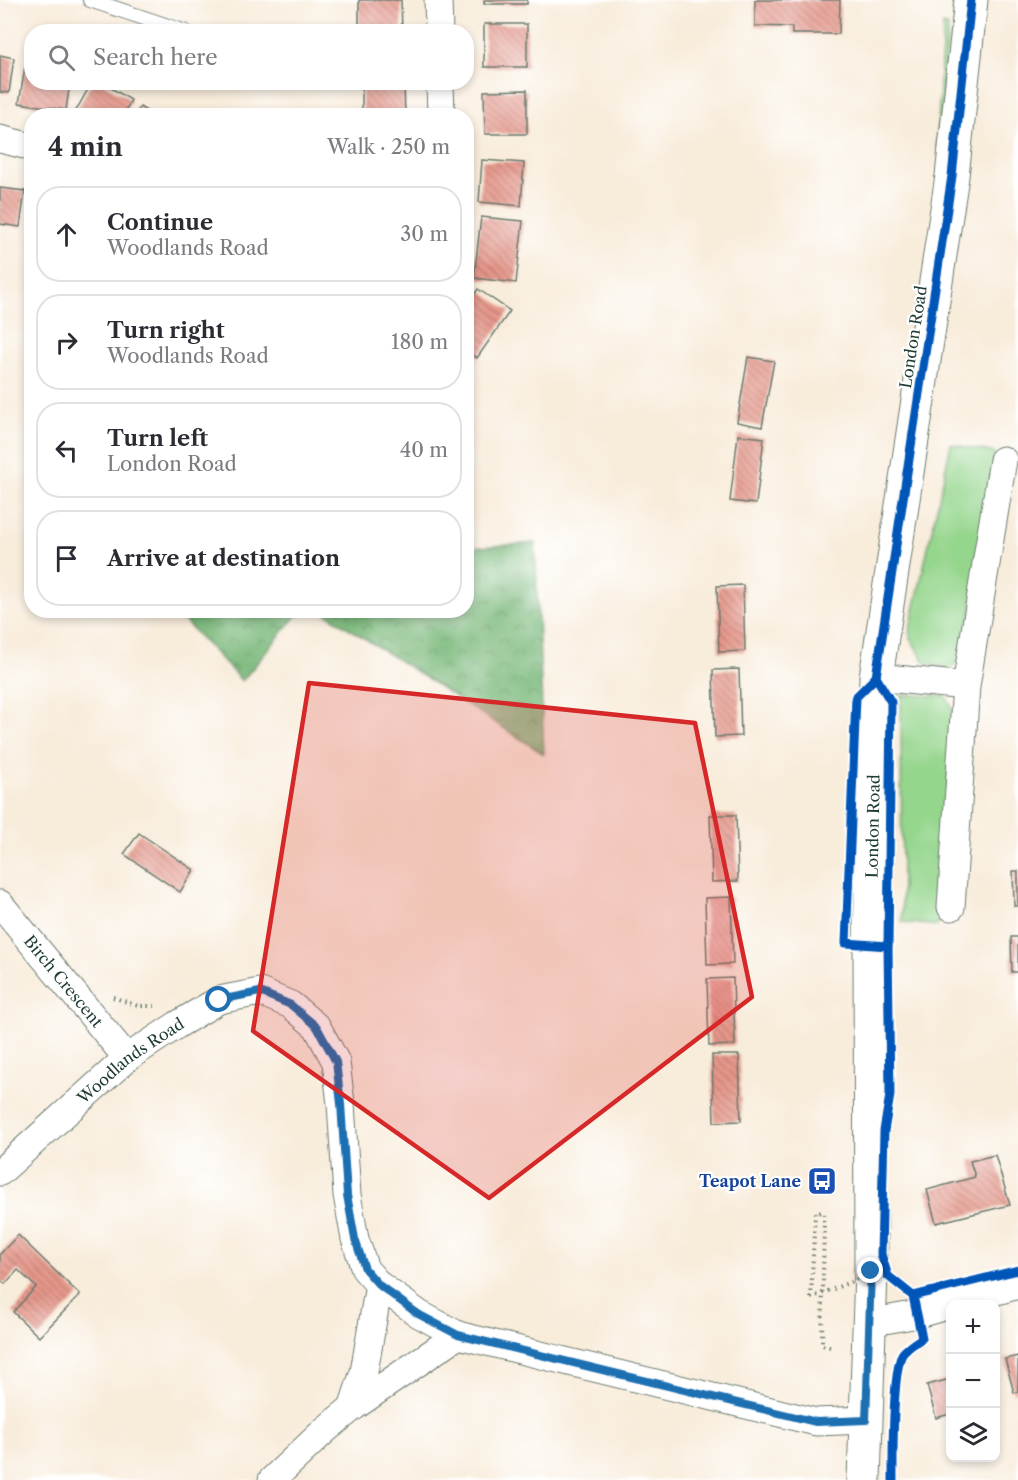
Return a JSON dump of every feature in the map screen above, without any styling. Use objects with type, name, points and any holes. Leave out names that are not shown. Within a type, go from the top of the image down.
[{"type":"main road","name":"London Road","points":[[864,1480],[871,1271],[870,944],[876,677],[952,176],[971,0]]},
{"type":"street","points":[[438,0],[439,24]]},
{"type":"street","points":[[440,90],[441,108]]},
{"type":"street","points":[[0,139],[24,145]]},
{"type":"street","points":[[951,907],[966,686],[1003,460]]},
{"type":"street","points":[[876,677],[966,686]]},
{"type":"street","name":"Birch Crescent","points":[[0,904],[127,1058]]},
{"type":"street","name":"Woodlands Road","points":[[0,1172],[127,1058],[219,1000],[260,992],[291,1005],[317,1027],[336,1062],[347,1195],[355,1239],[365,1269],[379,1285],[418,1314],[458,1335],[816,1422],[866,1420]]},
{"type":"street","points":[[352,1408],[364,1372],[379,1285]]},
{"type":"street","points":[[968,1300],[1018,1285]]},
{"type":"street","points":[[868,1323],[946,1306]]},
{"type":"street","points":[[272,1480],[352,1408],[458,1335]]},
{"type":"lane","points":[[90,0],[162,24]]},
{"type":"path","points":[[109,996],[138,1006],[160,1006]]},
{"type":"path","points":[[830,1347],[822,1345],[823,1323],[823,1301],[823,1290],[823,1279],[824,1213],[815,1212],[811,1298],[821,1294],[832,1289],[894,1264]]},
{"type":"path","points":[[881,1254],[888,1276]]},
{"type":"highlighted area","points":[[309,683],[695,723],[752,997],[489,1198],[253,1031]]},
{"type":"green space","points":[[943,25],[948,26],[941,148],[937,147]]},
{"type":"green space","points":[[951,444],[995,453],[964,658],[948,669],[925,662],[910,638],[911,624]]},
{"type":"green space","points":[[535,543],[544,754],[333,618],[474,618],[474,547]]},
{"type":"green space","points":[[182,618],[294,618],[242,681]]},
{"type":"green space","points":[[901,695],[946,696],[954,713],[938,926],[902,922]]},
{"type":"building","points":[[359,0],[401,0],[402,24],[359,24]]},
{"type":"building","points":[[484,0],[527,0],[527,4],[484,4]]},
{"type":"building","points":[[755,0],[840,0],[839,34],[792,34],[792,27],[755,26]]},
{"type":"building","points":[[484,24],[527,24],[527,67],[484,67]]},
{"type":"building","points":[[0,55],[14,58],[9,93],[0,92]]},
{"type":"building","points":[[24,73],[24,90],[69,90],[66,108],[19,103]]},
{"type":"building","points":[[88,90],[114,90],[131,100],[127,108],[77,108]]},
{"type":"building","points":[[362,90],[404,90],[405,108],[362,108]]},
{"type":"building","points":[[527,90],[527,134],[485,134],[484,91]]},
{"type":"building","points":[[482,160],[524,163],[521,206],[479,202]]},
{"type":"building","points":[[0,188],[24,191],[20,227],[0,224]]},
{"type":"building","points":[[481,217],[523,221],[516,283],[474,278]]},
{"type":"building","points":[[478,289],[510,311],[477,358],[474,356],[474,295]]},
{"type":"building","points":[[748,357],[774,361],[762,427],[737,422]]},
{"type":"building","points":[[738,435],[764,438],[756,504],[730,501]]},
{"type":"building","points":[[743,585],[745,651],[719,652],[717,586]]},
{"type":"building","points":[[739,669],[741,736],[715,737],[713,670]]},
{"type":"building","points":[[710,815],[736,815],[738,881],[712,882]]},
{"type":"building","points":[[139,833],[194,870],[180,892],[124,854]]},
{"type":"building","points":[[1013,871],[1018,871],[1018,906],[1014,906]]},
{"type":"building","points":[[731,897],[733,964],[707,965],[705,898]]},
{"type":"building","points":[[1011,937],[1018,937],[1018,972],[1012,972]]},
{"type":"building","points":[[733,978],[735,1045],[709,1046],[707,979]]},
{"type":"building","points":[[712,1055],[739,1055],[741,1121],[714,1122]]},
{"type":"building","points":[[995,1155],[1010,1205],[936,1223],[927,1190],[975,1177],[970,1161]]},
{"type":"building","points":[[18,1235],[80,1295],[39,1337],[13,1312],[36,1287],[18,1270],[5,1284],[0,1280],[0,1254]]},
{"type":"building","points":[[1018,1356],[1018,1392],[1014,1393],[1005,1359]]},
{"type":"building","points":[[946,1380],[946,1415],[936,1418],[927,1385]]},
{"type":"cycle path","points":[[876,677],[952,176],[971,0]]},
{"type":"cycle path","points":[[876,677],[891,702],[888,946],[890,1095],[884,1131],[881,1254],[888,1276],[913,1296],[1018,1270]]},
{"type":"cycle path","points":[[876,677],[856,697],[846,943],[888,946]]},
{"type":"cycle path","points":[[893,1480],[894,1414],[899,1362],[903,1353],[922,1338],[913,1296]]},
{"type":"place","name":"Teapot Lane","points":[[822,1181]]},
{"type":"route","points":[[219,1000],[260,992],[291,1005],[317,1027],[336,1062],[347,1195],[355,1239],[365,1269],[379,1285],[418,1314],[458,1335],[816,1422],[866,1420],[871,1271]]}]
